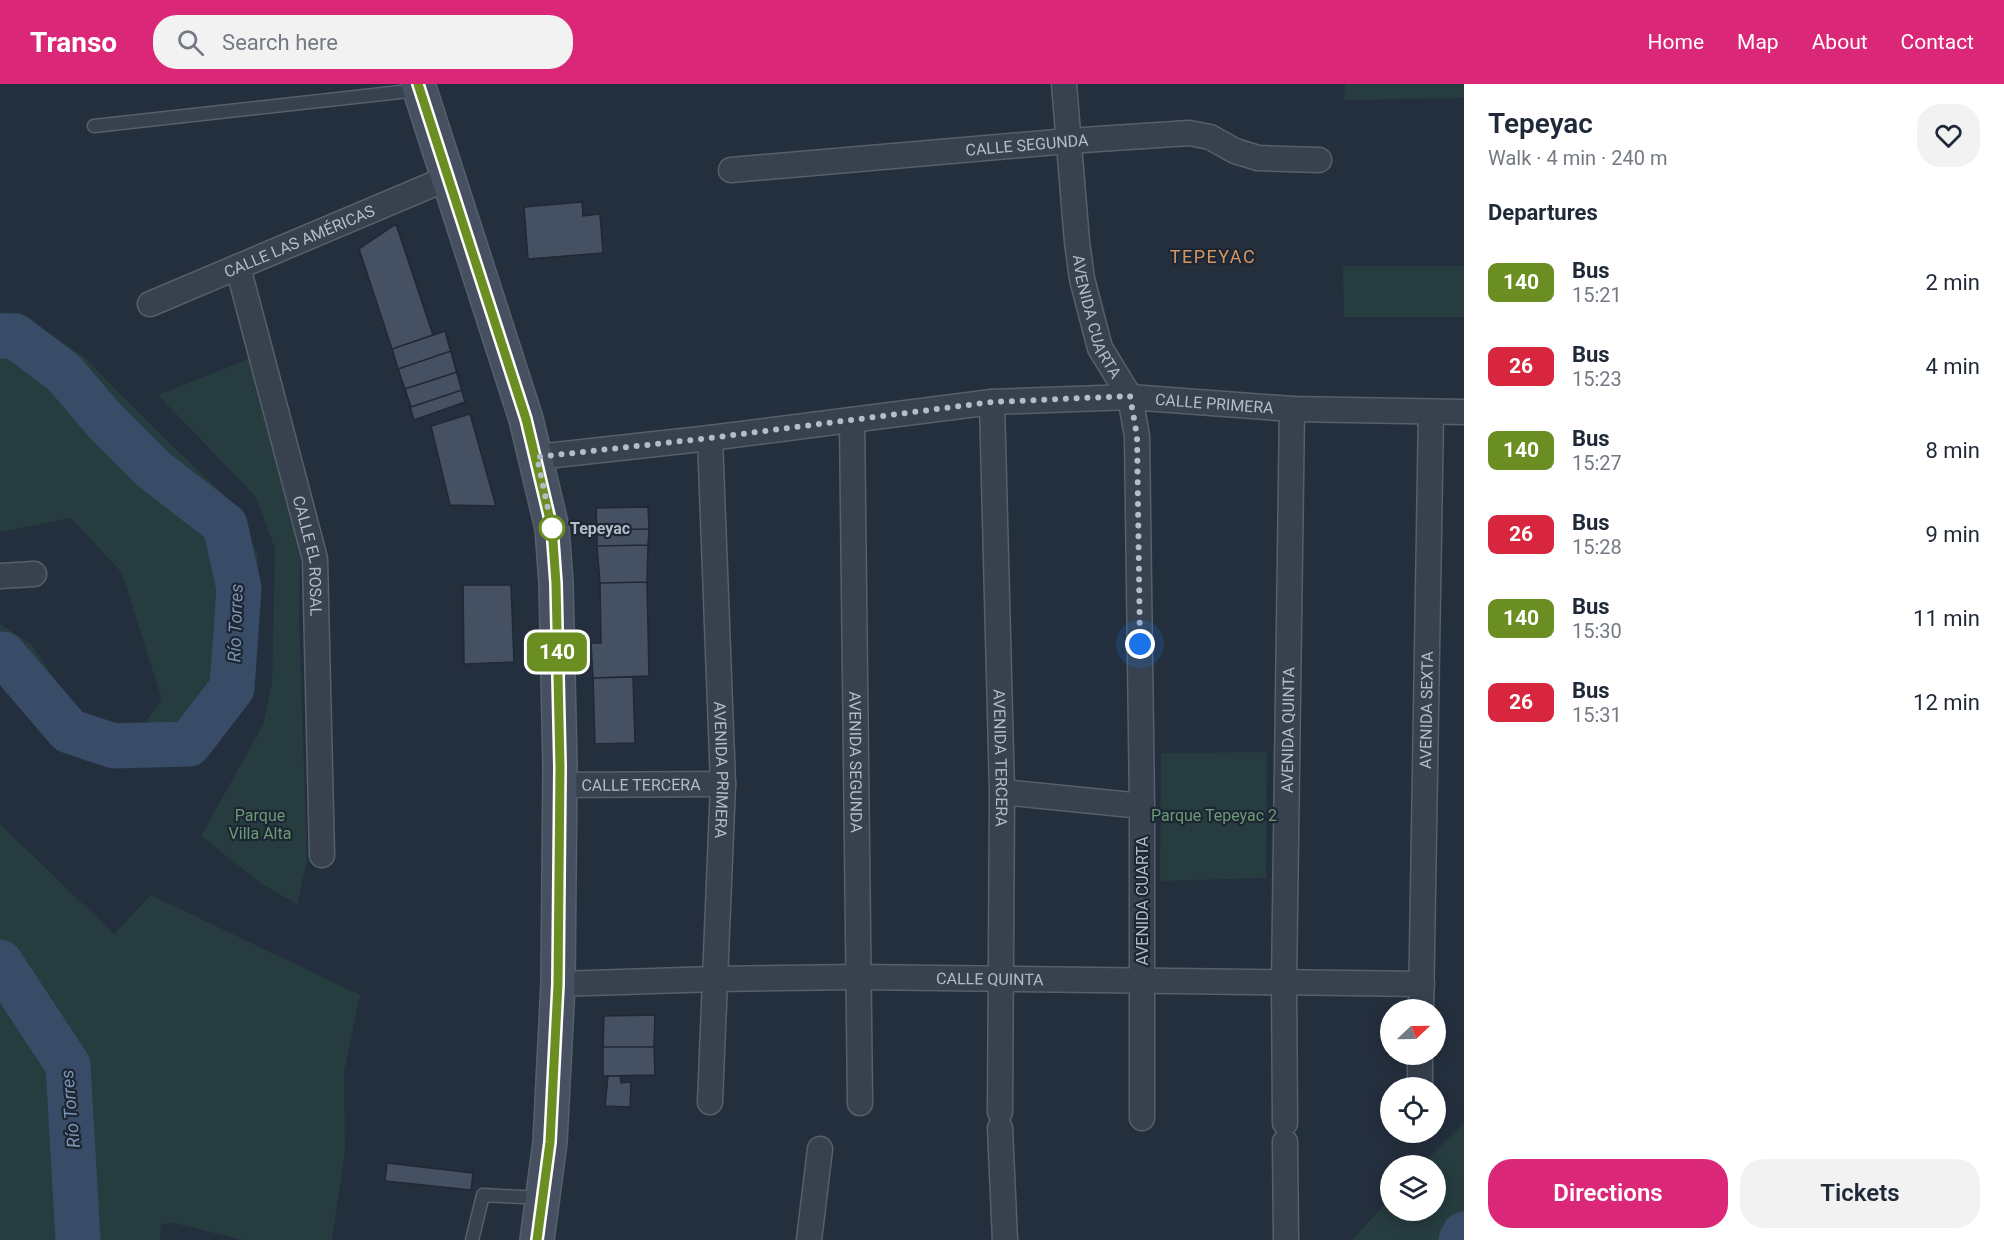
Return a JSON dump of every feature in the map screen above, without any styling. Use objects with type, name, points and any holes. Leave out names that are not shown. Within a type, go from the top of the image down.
[{"type":"main road","points":[[419,87],[537,457],[552,528],[556,583],[560,784],[558,984],[550,1142],[537,1240]]},
{"type":"street","name":"AVENIDA CUARTA","points":[[1064,84],[1082,279],[1100,348],[1130,396],[1137,436],[1142,806],[1142,1118]]},
{"type":"street","name":"CALLE SEGUNDA","points":[[731,170],[1189,133],[1210,137],[1235,151],[1258,158],[1319,160]]},
{"type":"street","name":"CALLE LAS AMÉRICAS","points":[[150,304],[448,178]]},
{"type":"street","name":"CALLE EL ROSAL","points":[[238,267],[315,559],[322,855]]},
{"type":"street","name":"CALLE PRIMERA","points":[[537,457],[710,438],[992,402],[1130,396],[1292,408],[1464,412]]},
{"type":"street","name":"AVENIDA TERCERA","points":[[992,402],[1002,792],[1000,1120],[1005,1240]]},
{"type":"street","name":"AVENIDA QUINTA","points":[[1286,1240],[1284,983],[1292,408]]},
{"type":"street","name":"AVENIDA SEXTA","points":[[1421,999],[1431,412]]},
{"type":"street","name":"AVENIDA SEGUNDA","points":[[852,420],[860,1103]]},
{"type":"street","name":"AVENIDA PRIMERA","points":[[710,438],[723,784],[710,1101]]},
{"type":"street","points":[[0,576],[34,574]]},
{"type":"street","name":"CALLE TERCERA","points":[[560,784],[723,784]]},
{"type":"street","points":[[1002,792],[1142,806]]},
{"type":"street","name":"CALLE QUINTA","points":[[558,984],[858,977],[1422,984]]},
{"type":"street","points":[[809,1240],[820,1149]]},
{"type":"lane","points":[[94,126],[419,87]]},
{"type":"lane","points":[[472,1240],[483,1195],[543,1198]]},
{"type":"green space","points":[[1345,84],[1464,84],[1464,98],[1344,100]]},
{"type":"green space","points":[[1343,266],[1464,266],[1464,317],[1344,317]]},
{"type":"green space","points":[[0,312],[20,313],[84,357],[167,441],[238,508],[258,556],[253,686],[197,749],[113,760],[58,738],[10,677],[0,677],[0,624],[31,644],[84,723],[145,722],[162,700],[122,573],[71,518],[0,532]]},
{"type":"green space","name":"Parque Villa Alta","points":[[251,358],[300,550],[299,619],[307,861],[297,904],[262,884],[201,836],[263,725],[272,683],[275,548],[255,496],[158,395]]},
{"type":"green space","name":"Parque Tepeyac 2","points":[[1267,752],[1266,878],[1160,881],[1161,753]]},
{"type":"green space","points":[[0,824],[114,934],[151,895],[360,995],[344,1072],[345,1152],[332,1240],[242,1240],[174,1223],[161,1224],[160,1240],[0,1240]]},
{"type":"green space","points":[[1464,1123],[1464,1240],[1352,1240],[1380,1210],[1380,1221],[1446,1221],[1446,1155],[1431,1155]]},
{"type":"building","points":[[582,202],[583,216],[600,214],[603,253],[528,259],[524,207]]},
{"type":"building","points":[[396,224],[433,335],[392,349],[359,249]]},
{"type":"building","points":[[445,331],[465,402],[414,420],[392,349]]},
{"type":"building","points":[[445,331],[451,351],[398,369],[392,349]]},
{"type":"building","points":[[451,351],[457,372],[405,389],[398,369]]},
{"type":"building","points":[[457,372],[462,390],[411,407],[405,389]]},
{"type":"building","points":[[470,414],[496,506],[450,505],[431,426]]},
{"type":"building","points":[[648,507],[649,529],[597,530],[596,508]]},
{"type":"building","points":[[649,529],[648,545],[597,546],[597,530]]},
{"type":"building","points":[[648,545],[647,582],[600,583],[597,546]]},
{"type":"building","points":[[647,582],[649,676],[593,678],[591,643],[601,643],[600,583]]},
{"type":"building","points":[[463,585],[511,585],[514,662],[464,664]]},
{"type":"building","points":[[633,677],[635,743],[595,744],[593,678]]},
{"type":"building","points":[[655,1015],[654,1047],[603,1047],[604,1016]]},
{"type":"building","points":[[603,1047],[654,1047],[655,1075],[603,1076]]},
{"type":"building","points":[[608,1076],[620,1076],[621,1083],[631,1082],[630,1107],[605,1106]]},
{"type":"building","points":[[387,1163],[473,1173],[471,1190],[385,1181]]},
{"type":"waterway","name":"Río Torres","points":[[0,336],[15,336],[64,373],[105,421],[153,469],[225,525],[239,588],[232,688],[189,744],[114,746],[69,731],[3,654],[0,655]]},
{"type":"waterway","name":"Río Torres","points":[[0,962],[68,1065],[78,1240]]},
{"type":"waterway","points":[[1461,1240],[1464,1234]]},
{"type":"bus line","name":"140","points":[[418,84],[526,419],[537,457],[552,528],[556,583],[560,767],[558,984],[550,1142],[537,1240]]},
{"type":"place","name":"Tepeyac","points":[[552,528]]},
{"type":"district","name":"TEPEYAC","points":[[1213,256]]},
{"type":"route","points":[[552,528],[537,457],[710,438],[992,402],[1130,396],[1137,436],[1140,644]]}]
